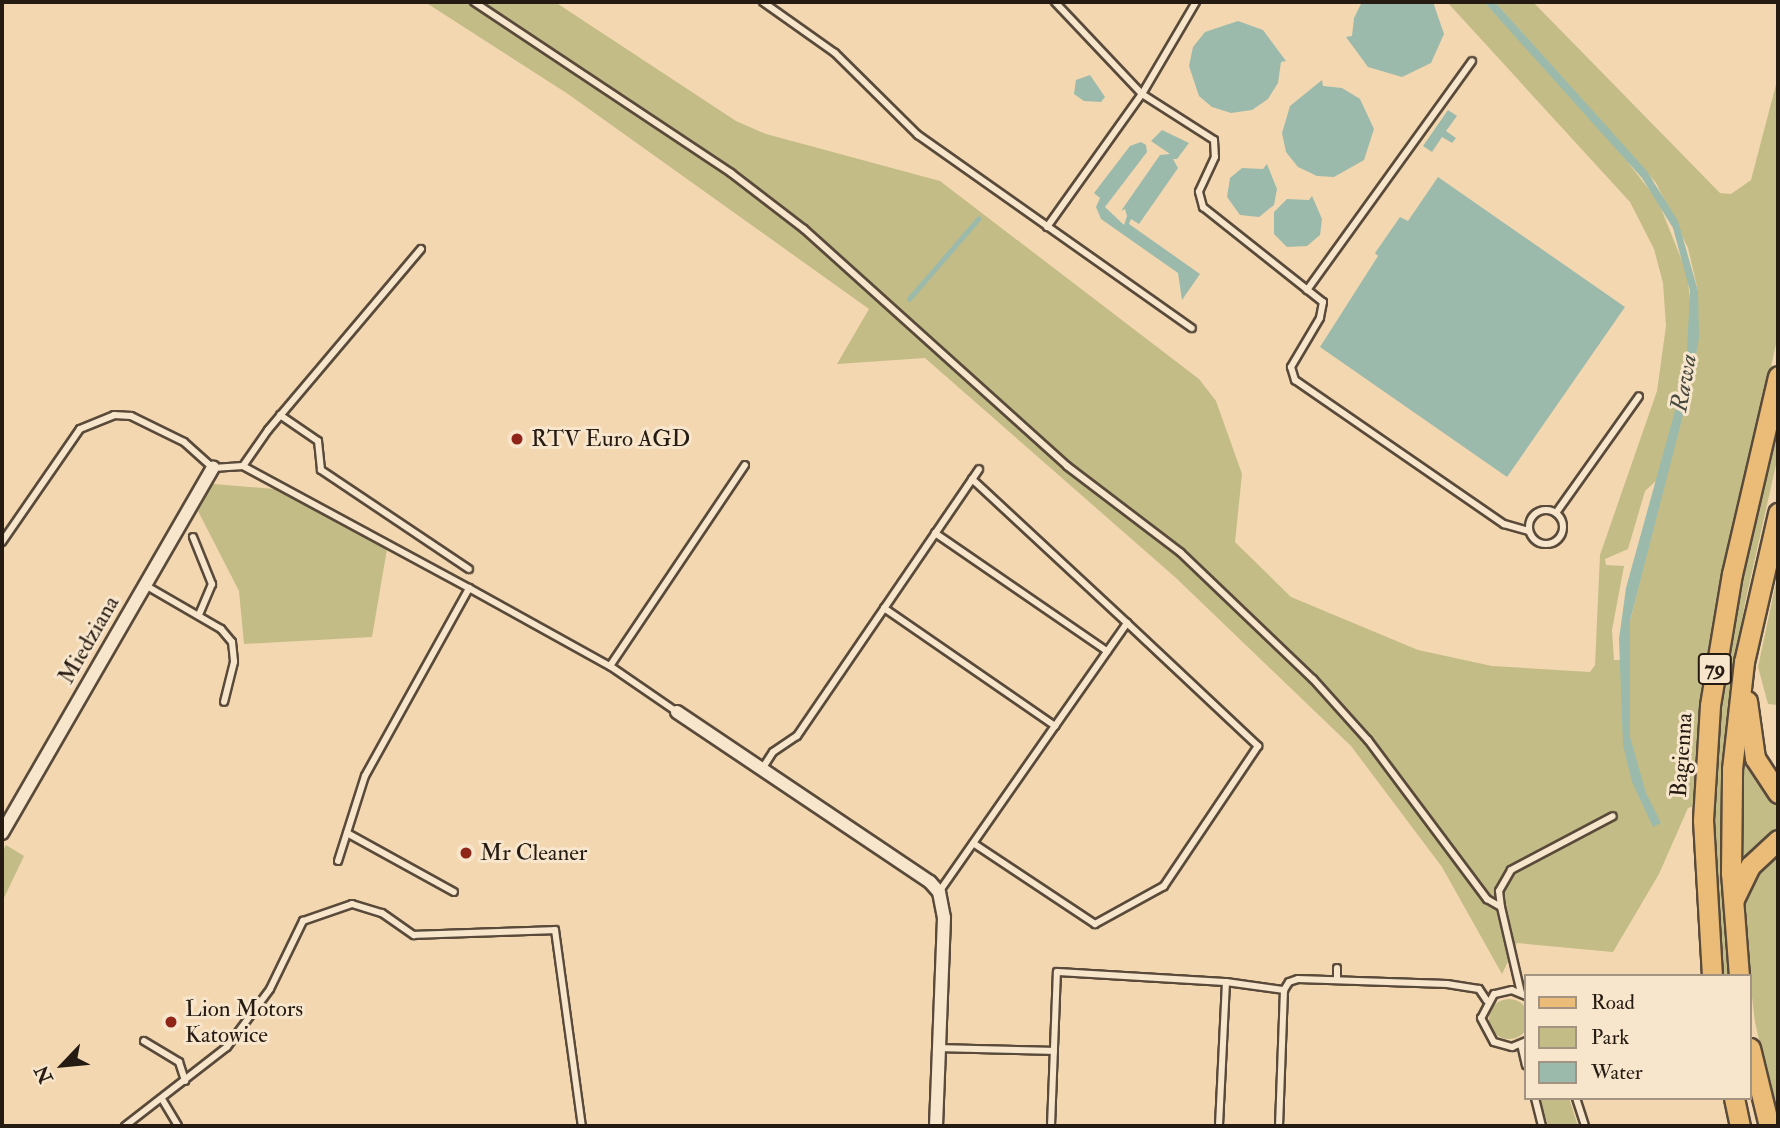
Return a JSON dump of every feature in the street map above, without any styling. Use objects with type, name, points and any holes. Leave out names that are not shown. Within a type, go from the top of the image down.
[{"type":"main road","name":"Bagienna","points":[[1712,974],[1703,820],[1710,705],[1732,574],[1778,376]]},
{"type":"main road","name":"79","points":[[1739,974],[1732,904],[1731,769],[1744,662],[1778,513]]},
{"type":"main road","points":[[1744,662],[1755,758],[1778,793]]},
{"type":"main road","points":[[1732,904],[1750,866],[1778,840]]},
{"type":"main road","points":[[1752,1056],[1769,1126]]},
{"type":"main road","points":[[1734,1100],[1740,1126]]},
{"type":"street","name":"Miedziana","points":[[2,833],[213,468]]},
{"type":"street","points":[[677,712],[930,882],[939,892],[944,918],[936,1126]]},
{"type":"lane","points":[[474,2],[730,173],[804,229],[1067,466],[1181,553],[1331,699],[1412,796],[1487,899],[1501,907]]},
{"type":"lane","points":[[763,2],[835,53],[918,135],[1192,328]]},
{"type":"lane","points":[[1055,2],[1142,94],[1214,140],[1214,157],[1199,192],[1203,207],[1322,302],[1320,318],[1291,367],[1295,380],[1504,524],[1529,531],[1541,544],[1558,540],[1563,529],[1556,513]]},
{"type":"lane","points":[[1047,227],[1142,94],[1196,2]]},
{"type":"lane","points":[[1307,290],[1472,61]]},
{"type":"lane","points":[[243,466],[281,415],[421,250]]},
{"type":"lane","points":[[1556,513],[1639,396]]},
{"type":"lane","points":[[281,415],[318,441],[321,470],[469,569]]},
{"type":"lane","points":[[2,542],[10,537],[72,436],[94,419],[131,416],[155,425],[184,442],[213,468],[243,466],[469,588],[610,666],[677,712]]},
{"type":"lane","points":[[610,666],[745,466]]},
{"type":"lane","points":[[762,769],[773,752],[797,736],[978,469]]},
{"type":"lane","points":[[972,479],[1258,746],[1164,886],[1095,924],[973,843]]},
{"type":"lane","points":[[1529,531],[1534,515],[1545,510],[1556,513]]},
{"type":"lane","points":[[935,533],[1107,651]]},
{"type":"lane","points":[[193,537],[212,584],[199,615]]},
{"type":"lane","points":[[145,585],[199,615],[232,642],[234,662],[224,702]]},
{"type":"lane","points":[[338,861],[365,776],[469,588]]},
{"type":"lane","points":[[884,608],[1055,726]]},
{"type":"lane","points":[[939,892],[1127,623]]},
{"type":"lane","points":[[1524,1043],[1502,1046],[1487,1036],[1481,1018],[1487,1001],[1503,991],[1524,995],[1499,891],[1511,870],[1613,816]]},
{"type":"lane","points":[[347,833],[454,892]]},
{"type":"lane","points":[[125,1126],[227,1047],[270,989],[303,921],[352,904],[382,913],[414,934],[555,930],[582,1126]]},
{"type":"lane","points":[[1337,968],[1337,980]]},
{"type":"lane","points":[[1051,1126],[1057,972],[1226,982],[1284,990],[1298,979],[1479,989],[1487,1001]]},
{"type":"lane","points":[[1219,1126],[1226,982]]},
{"type":"lane","points":[[1279,1126],[1284,990]]},
{"type":"lane","points":[[144,1041],[179,1062],[185,1081]]},
{"type":"lane","points":[[939,1048],[1054,1051]]},
{"type":"lane","points":[[162,1099],[178,1126]]},
{"type":"lane","points":[[1536,1100],[1542,1126]]},
{"type":"lane","points":[[1577,1100],[1585,1126]]},
{"type":"green space","points":[[425,2],[555,2],[736,121],[766,134],[940,181],[1199,379],[1216,401],[1242,474],[1235,542],[1291,597],[1418,650],[1492,666],[1590,672],[1595,665],[1600,555],[1657,391],[1666,326],[1663,283],[1654,249],[1630,202],[1447,2],[1484,2],[1605,133],[1658,201],[1687,273],[1691,308],[1689,350],[1658,479],[1645,491],[1628,549],[1605,559],[1606,565],[1624,566],[1612,630],[1614,660],[1629,660],[1630,621],[1696,359],[1698,291],[1688,248],[1656,183],[1495,2],[1533,2],[1720,193],[1731,194],[1751,180],[1778,77],[1778,335],[1710,642],[1694,806],[1688,808],[1659,874],[1613,952],[1517,943],[1502,974],[1442,867],[1351,746],[1176,578],[925,358],[837,364],[869,309],[568,94]]},
{"type":"green space","points":[[1778,418],[1778,456],[1745,603],[1728,707],[1721,845],[1729,974],[1721,974],[1712,815],[1717,728],[1736,604]]},
{"type":"green space","points":[[213,484],[286,490],[387,549],[372,637],[244,644],[239,591],[198,511]]},
{"type":"green space","points":[[1778,573],[1778,705],[1768,704],[1758,667]]},
{"type":"green space","points":[[1744,756],[1760,786],[1778,804],[1778,831],[1740,867]]},
{"type":"green space","points":[[6,845],[24,856],[2,902],[2,852]]},
{"type":"green space","points":[[1778,848],[1778,1126],[1755,1022],[1752,974],[1749,974],[1742,914],[1745,895],[1762,865]]},
{"type":"green space","points":[[1509,999],[1523,1005],[1523,1033],[1509,1039],[1495,1033],[1489,1019],[1495,1005]]},
{"type":"green space","points":[[1541,1100],[1570,1100],[1578,1126],[1548,1126]]},
{"type":"water","points":[[1362,2],[1433,2],[1444,34],[1431,63],[1402,77],[1368,67],[1346,37],[1352,36],[1354,18]]},
{"type":"water","name":"Rawa","points":[[1484,2],[1495,2],[1646,170],[1678,221],[1698,291],[1699,338],[1691,384],[1630,621],[1630,737],[1646,793],[1661,823],[1653,827],[1632,782],[1623,745],[1619,639],[1626,588],[1686,371],[1690,291],[1673,228],[1642,178]]},
{"type":"water","points":[[1238,21],[1263,30],[1286,61],[1281,62],[1278,83],[1268,99],[1252,110],[1231,113],[1212,107],[1199,96],[1189,66],[1193,47],[1205,32]]},
{"type":"water","points":[[1090,75],[1105,97],[1101,102],[1084,101],[1074,94],[1076,80]]},
{"type":"water","points":[[1322,80],[1323,86],[1342,88],[1360,99],[1374,129],[1364,160],[1334,177],[1317,176],[1298,167],[1286,152],[1282,133],[1290,106]]},
{"type":"water","points":[[1448,110],[1457,116],[1446,131],[1456,138],[1452,143],[1442,137],[1432,152],[1423,146]]},
{"type":"water","points":[[1162,130],[1189,143],[1177,159],[1173,159],[1178,168],[1139,224],[1131,219],[1129,224],[1200,274],[1182,300],[1178,273],[1101,219],[1096,207],[1100,198],[1094,193],[1130,146],[1141,142],[1146,145],[1147,152],[1105,207],[1124,225],[1127,216],[1125,209],[1121,211],[1160,155],[1170,154],[1151,141]]},
{"type":"water","points":[[1267,164],[1277,189],[1274,205],[1259,217],[1240,215],[1227,197],[1230,178],[1242,168],[1263,169]]},
{"type":"water","points":[[1438,177],[1625,307],[1507,477],[1320,347],[1378,256],[1375,253],[1400,217],[1408,221]]},
{"type":"water","points":[[1312,196],[1322,219],[1320,235],[1307,246],[1287,247],[1274,234],[1274,212],[1287,199],[1309,200]]},
{"type":"waterway","points":[[909,299],[978,219]]},
{"type":"place","name":"RTV Euro AGD","points":[[517,439]]},
{"type":"place","name":"Mr Cleaner","points":[[466,853]]},
{"type":"place","name":"Lion Motors Katowice","points":[[171,1022]]}]
